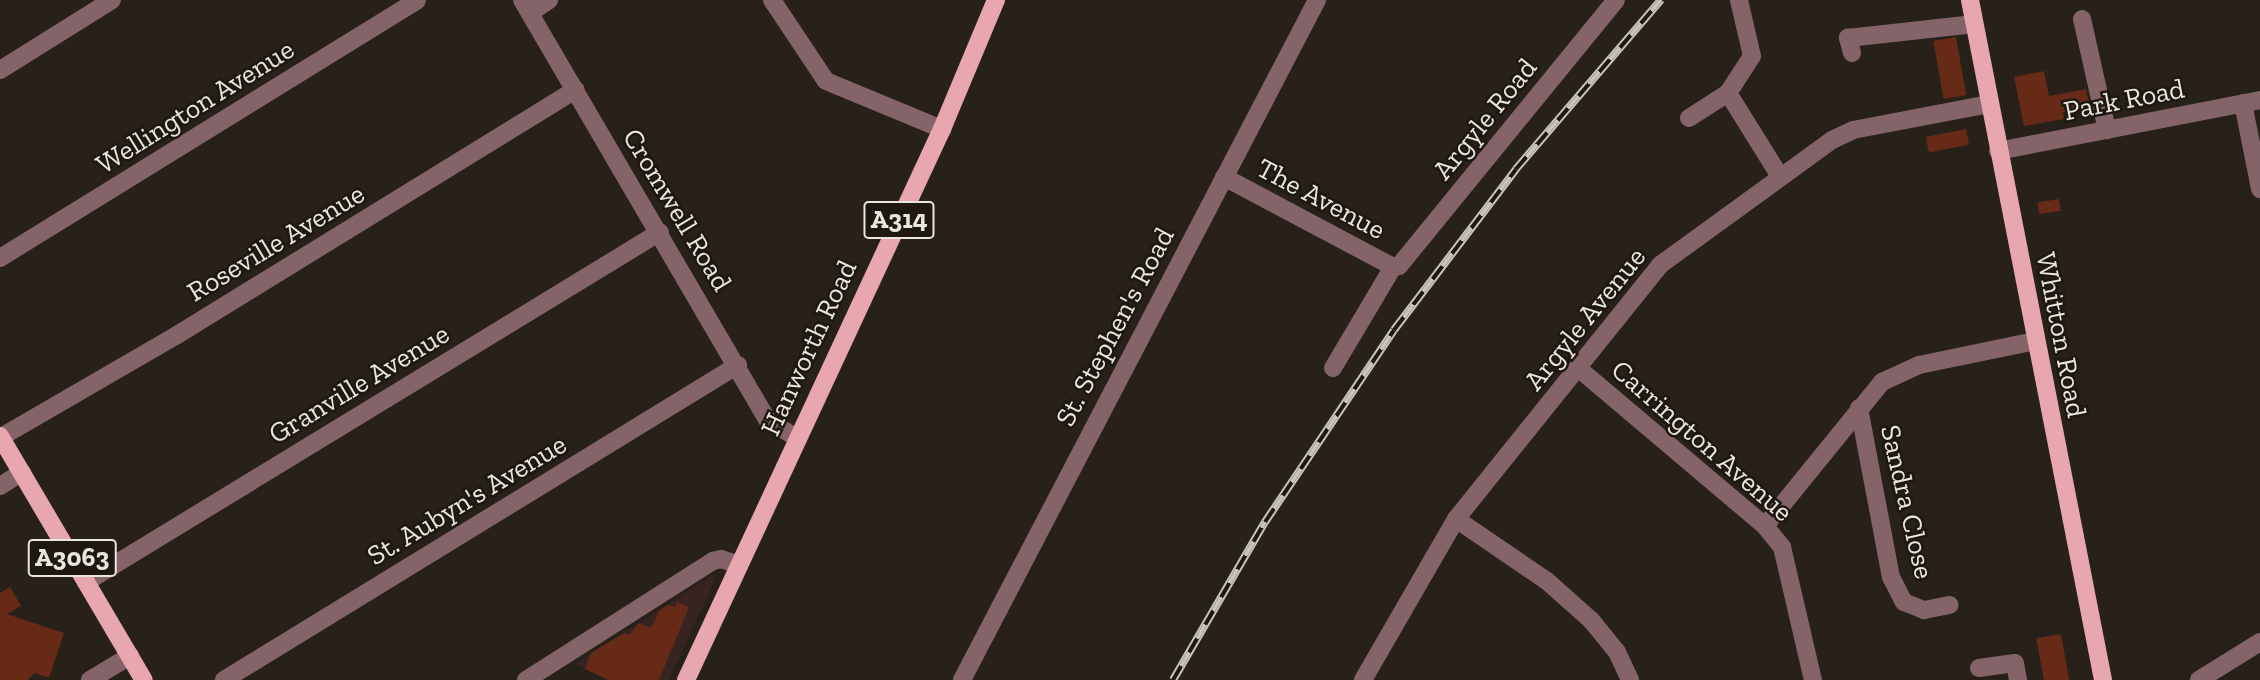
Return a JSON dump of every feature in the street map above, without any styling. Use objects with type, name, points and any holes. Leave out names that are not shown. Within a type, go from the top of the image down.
[{"type":"main road","name":"Hanworth Road","points":[[686,680],[796,437],[942,129],[996,0]]},
{"type":"main road","name":"Whitton Road","points":[[1970,0],[2103,680]]},
{"type":"main road","name":"A3063","points":[[0,436],[144,680]]},
{"type":"street","points":[[0,69],[112,0]]},
{"type":"street","name":"Wellington Avenue","points":[[0,258],[417,0]]},
{"type":"street","points":[[526,7],[549,0]]},
{"type":"street","points":[[772,0],[825,81],[942,129]]},
{"type":"street","name":"St. Stephen's Road","points":[[962,680],[1317,0]]},
{"type":"street","name":"Argyle Road","points":[[1333,368],[1393,267],[1399,266],[1616,0]]},
{"type":"street","points":[[1689,118],[1728,93],[1752,55],[1739,0]]},
{"type":"street","name":"Cromwell Road","points":[[526,7],[738,365],[768,421],[796,437]]},
{"type":"street","points":[[2082,19],[2107,130]]},
{"type":"street","points":[[1852,53],[1848,38],[1974,23]]},
{"type":"street","name":"Roseville Avenue","points":[[0,436],[177,335],[576,90]]},
{"type":"street","points":[[1728,93],[1779,175]]},
{"type":"street","points":[[2252,102],[2260,189]]},
{"type":"street","name":"Park Road","points":[[1998,151],[2252,102]]},
{"type":"street","name":"Argyle Avenue","points":[[1363,680],[1456,519],[1660,265],[1779,175],[1853,130],[1989,104]]},
{"type":"street","name":"The Avenue","points":[[1224,177],[1393,267]]},
{"type":"street","name":"Granville Avenue","points":[[86,582],[660,232]]},
{"type":"street","points":[[1765,526],[1882,382],[1919,365],[2035,341]]},
{"type":"street","name":"St. Aubyn's Avenue","points":[[224,680],[738,365]]},
{"type":"street","name":"Carrington Avenue","points":[[1578,368],[1765,526],[1782,547],[1813,680]]},
{"type":"street","name":"Sandra Close","points":[[1859,408],[1891,577],[1904,602],[1924,610],[1950,605]]},
{"type":"street","points":[[0,486],[22,472]]},
{"type":"street","points":[[1456,519],[1547,580],[1591,620],[1617,652],[1630,680]]},
{"type":"street","points":[[526,680],[713,561],[722,559],[739,565]]},
{"type":"street","points":[[2199,680],[2260,642]]},
{"type":"street","points":[[90,680],[130,656]]},
{"type":"street","points":[[1979,668],[2015,663],[2018,680]]},
{"type":"shaded area","points":[[712,576],[716,578],[669,680],[608,680],[575,664]]},
{"type":"building","points":[[1956,37],[1966,95],[1944,99],[1933,41]]},
{"type":"building","points":[[2044,71],[2049,96],[2086,89],[2090,107],[2063,112],[2064,119],[2024,126],[2014,77]]},
{"type":"building","points":[[1966,129],[1969,145],[1929,153],[1926,137]]},
{"type":"building","points":[[2059,199],[2061,211],[2039,214],[2037,202]]},
{"type":"building","points":[[10,587],[21,606],[7,614],[64,633],[49,678],[34,673],[28,680],[0,680],[0,593]]},
{"type":"building","points":[[677,602],[689,607],[659,680],[608,680],[585,669],[591,653],[624,633],[629,635],[639,623],[651,628],[660,610],[668,605],[675,607]]},
{"type":"building","points":[[2061,634],[2069,680],[2044,680],[2036,638]]},
{"type":"railway","points":[[1173,680],[1265,522],[1394,330],[1516,169],[1661,0]]}]
